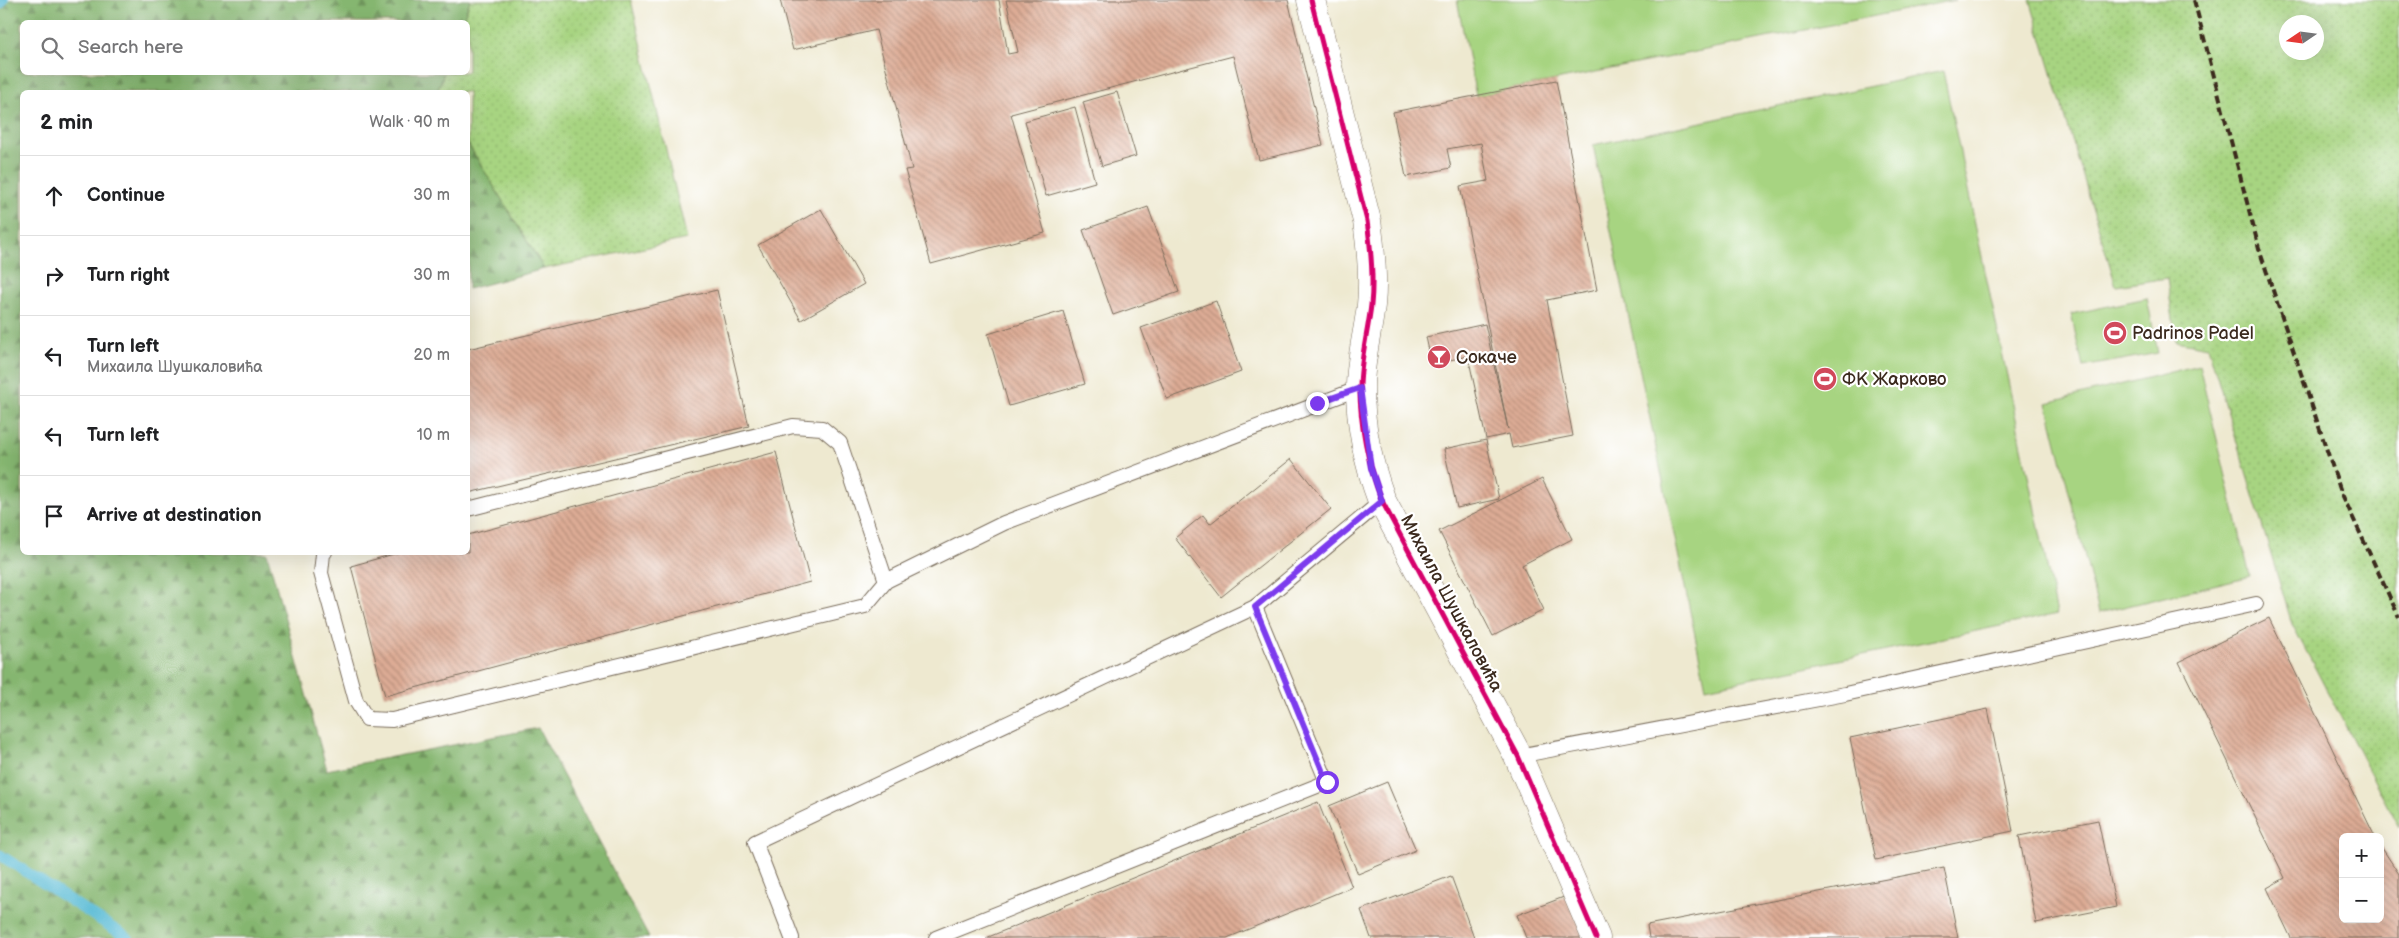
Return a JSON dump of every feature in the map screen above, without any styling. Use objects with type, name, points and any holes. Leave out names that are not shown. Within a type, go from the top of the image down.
[{"type":"street","name":"Михаила Шушкаловића","points":[[1311,0],[1367,221],[1370,241],[1372,272],[1371,305],[1360,388],[1371,468],[1382,501],[1518,756],[1596,938]]},
{"type":"lane","points":[[324,555],[321,573],[356,701],[367,718],[402,718],[865,606],[886,581],[1004,522],[1360,388]]},
{"type":"lane","points":[[470,508],[793,426],[822,428],[840,443],[886,581]]},
{"type":"lane","points":[[792,938],[755,842],[1255,607],[1382,501]]},
{"type":"lane","points":[[1518,756],[1845,694],[2256,604]]},
{"type":"lane","points":[[936,938],[1327,782],[1255,607]]},
{"type":"green space","points":[[0,0],[470,0],[463,20],[20,20],[20,75],[443,75],[438,90],[20,90],[20,555],[268,555],[327,770],[538,728],[649,938],[0,938]]},
{"type":"green space","points":[[470,0],[631,0],[687,239],[544,269],[470,147],[470,90],[438,90],[443,75],[470,75],[470,20],[463,20]]},
{"type":"green space","points":[[1457,0],[1955,0],[1476,96]]},
{"type":"green space","points":[[2030,0],[2399,0],[2399,828],[2292,624],[2208,347],[2176,341],[2167,278],[2116,286]]},
{"type":"green space","name":"ФК Жарково","points":[[1943,71],[2057,614],[1706,688],[1593,145]]},
{"type":"green space","points":[[470,147],[544,269],[470,288]]},
{"type":"green space","name":"Padrinos Padel","points":[[2147,298],[2158,353],[2083,367],[2071,314]]},
{"type":"green space","points":[[2199,365],[2250,576],[2099,613],[2047,403]]},
{"type":"building","points":[[780,0],[999,0],[1008,54],[1018,52],[1006,0],[1288,0],[1323,145],[1259,160],[1233,56],[1011,114],[1045,233],[931,264],[905,170],[912,169],[876,30],[793,50]]},
{"type":"building","points":[[1556,80],[1597,290],[1547,300],[1573,436],[1512,448],[1509,434],[1486,439],[1468,356],[1432,364],[1426,337],[1485,324],[1508,429],[1460,186],[1488,181],[1481,143],[1447,149],[1451,168],[1406,177],[1393,112]]},
{"type":"building","points":[[1117,92],[1136,156],[1102,166],[1083,102]]},
{"type":"building","points":[[1075,107],[1095,182],[1046,196],[1025,121]]},
{"type":"building","points":[[1148,207],[1179,292],[1113,315],[1083,230]]},
{"type":"building","points":[[821,209],[864,284],[801,320],[758,245]]},
{"type":"building","points":[[717,290],[749,426],[470,493],[470,349]]},
{"type":"building","points":[[1216,301],[1241,372],[1167,399],[1141,328]]},
{"type":"building","points":[[1063,311],[1085,384],[1009,406],[988,334]]},
{"type":"building","points":[[1486,440],[1499,499],[1457,508],[1444,449]]},
{"type":"building","points":[[776,452],[810,582],[385,696],[351,566],[390,555],[470,555],[470,534]]},
{"type":"building","points":[[1291,459],[1331,509],[1221,597],[1175,538],[1203,515],[1210,524]]},
{"type":"building","points":[[1542,479],[1572,539],[1522,565],[1544,610],[1493,636],[1439,531]]},
{"type":"building","points":[[2269,618],[2373,833],[2339,833],[2339,923],[2384,923],[2384,851],[2399,874],[2399,938],[2291,938],[2267,888],[2285,878],[2179,662]]},
{"type":"building","points":[[1988,709],[2013,831],[1876,860],[1850,738]]},
{"type":"building","points":[[1387,782],[1416,850],[1358,874],[1329,806]]},
{"type":"building","points":[[1318,802],[1352,887],[1227,938],[986,938]]},
{"type":"building","points":[[2098,820],[2116,907],[2036,923],[2019,836]]},
{"type":"building","points":[[1944,868],[1958,938],[1649,938],[1647,925]]},
{"type":"building","points":[[1451,876],[1474,938],[1371,938],[1361,910]]},
{"type":"building","points":[[1569,895],[1585,938],[1526,938],[1517,915]]},
{"type":"waterway","points":[[0,4],[3,0]]},
{"type":"waterway","points":[[0,855],[128,938]]},
{"type":"railway","points":[[2194,0],[2260,252],[2341,492],[2399,617]]},
{"type":"cycle path","points":[[1311,0],[1367,221],[1372,263],[1372,294],[1361,367],[1360,402],[1366,446],[1373,474],[1382,501],[1518,756],[1596,938]]},
{"type":"place","name":"Padrinos Padel","points":[[2115,333]]},
{"type":"place","name":"Сокаче","points":[[1439,357]]},
{"type":"place","name":"ФК Жарково","points":[[1825,379]]},
{"type":"route","points":[[1317,403],[1360,388],[1366,444],[1376,486],[1382,501],[1255,607],[1327,782]]}]
